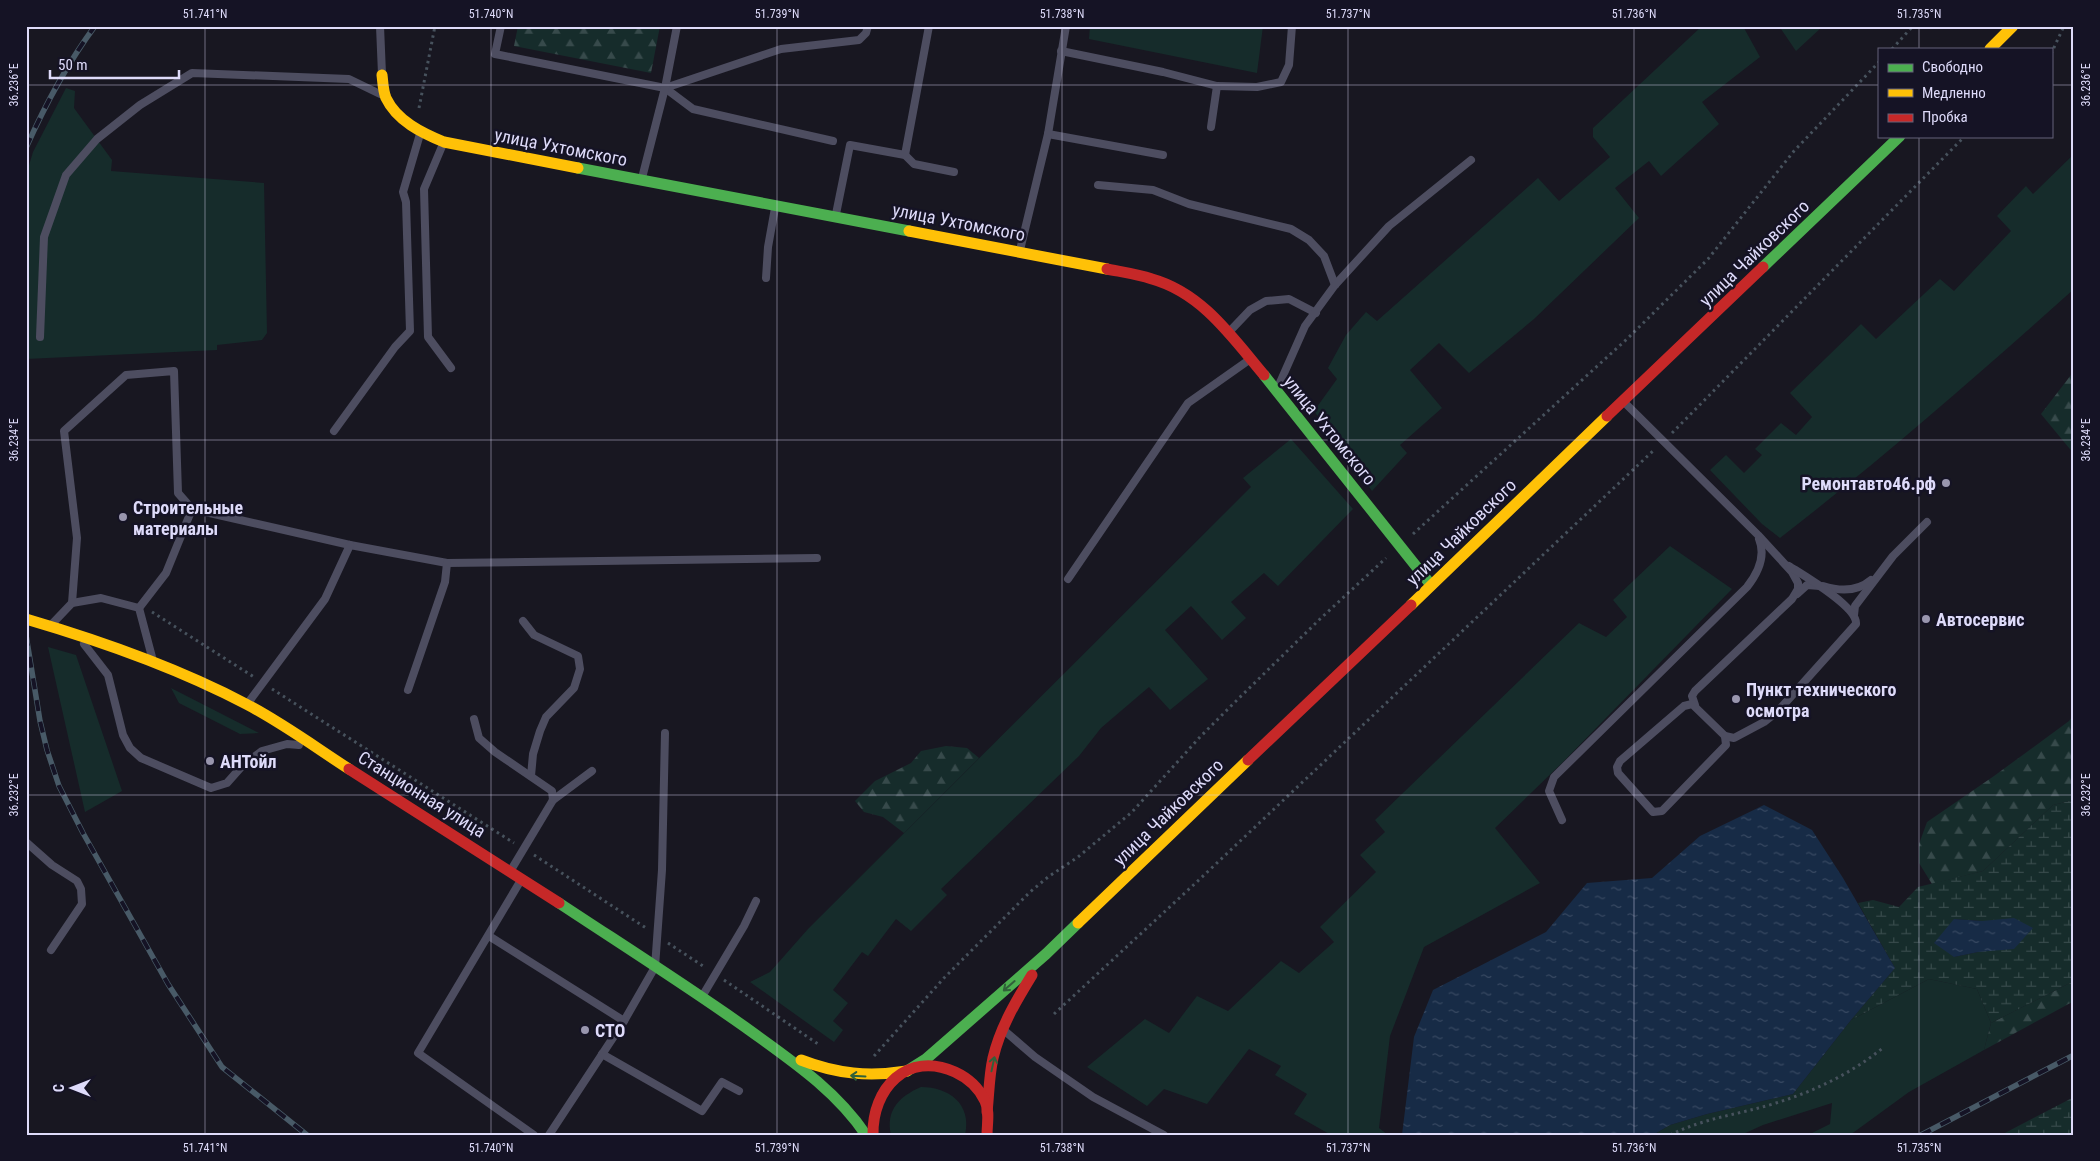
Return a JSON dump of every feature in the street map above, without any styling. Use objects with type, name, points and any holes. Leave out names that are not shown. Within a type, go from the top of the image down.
[{"type":"main road","points":[[1991,48],[2013,26]]},
{"type":"main road","name":"улица Ухтомского","points":[[382,75],[385,97],[401,118],[418,130],[444,142],[1020,252],[1152,279],[1174,288],[1199,303],[1228,333],[1431,585]]},
{"type":"main road","name":"улица Чайковского","points":[[873,1135],[872,1114],[878,1098],[885,1088],[926,1059],[1046,954],[1898,138]]},
{"type":"main road","name":"Станционная улица","points":[[26,619],[74,633],[153,662],[247,704],[522,878],[702,996],[830,1091],[854,1117],[866,1135]]},
{"type":"main road","name":"улица Чайковского","points":[[987,1134],[991,1068],[1003,1029],[1020,993],[1046,954]]},
{"type":"main road","name":"Станционная улица","points":[[773,1047],[815,1066],[847,1075],[883,1075],[924,1067],[941,1068],[967,1079],[984,1100],[987,1112]]},
{"type":"lane","points":[[380,26],[382,75]]},
{"type":"lane","points":[[501,26],[496,54],[665,88],[693,110],[833,140]]},
{"type":"lane","points":[[641,180],[665,88],[677,26]]},
{"type":"lane","points":[[665,88],[781,49],[859,40],[866,33],[868,26]]},
{"type":"lane","points":[[905,154],[929,26]]},
{"type":"lane","points":[[1020,252],[1048,134],[1066,26]]},
{"type":"lane","points":[[1061,51],[1163,72],[1217,86],[1256,87],[1281,82],[1288,65],[1292,26]]},
{"type":"lane","points":[[40,337],[44,237],[66,176],[97,139],[140,105],[192,73],[349,79],[385,97]]},
{"type":"lane","points":[[1210,126],[1217,86]]},
{"type":"lane","points":[[334,431],[395,347],[410,331],[406,202],[403,192],[418,130]]},
{"type":"lane","points":[[1048,134],[1163,155]]},
{"type":"lane","points":[[444,142],[424,189],[428,337],[451,368]]},
{"type":"lane","points":[[835,216],[850,145],[905,154],[914,164],[954,172]]},
{"type":"lane","points":[[1276,391],[1305,326],[1335,285],[1389,226],[1471,160]]},
{"type":"lane","points":[[1098,184],[1152,190],[1189,204],[1291,228],[1309,240],[1324,256],[1335,285]]},
{"type":"lane","points":[[766,278],[768,247],[776,205]]},
{"type":"lane","points":[[1228,333],[1250,310],[1266,301],[1288,299],[1316,313]]},
{"type":"lane","points":[[1068,579],[1188,403],[1250,360]]},
{"type":"lane","points":[[72,603],[77,538],[64,431],[126,375],[174,371],[178,493],[192,509],[350,544],[447,563],[818,558]]},
{"type":"lane","points":[[1623,400],[1758,535],[1796,577],[1798,589],[1792,599]]},
{"type":"lane","points":[[140,606],[166,573],[192,509]]},
{"type":"lane","points":[[1854,615],[1855,606],[1880,572],[1927,522]]},
{"type":"lane","points":[[1562,820],[1549,791],[1554,777],[1747,587],[1758,570],[1761,560],[1762,550],[1758,535]]},
{"type":"lane","points":[[247,704],[325,599],[350,544]]},
{"type":"lane","points":[[408,690],[445,582],[447,563]]},
{"type":"lane","points":[[1725,736],[1734,738],[1764,722],[1778,711],[1855,627],[1857,621],[1854,615],[1824,589],[1783,563]]},
{"type":"lane","points":[[1808,578],[1824,586],[1839,590],[1855,588],[1869,582],[1880,572]]},
{"type":"lane","points":[[1695,705],[1689,704],[1684,706],[1618,764],[1618,773],[1650,810],[1659,813],[1664,809],[1725,748],[1727,742],[1725,736],[1692,700],[1695,691],[1802,588],[1807,585],[1819,586],[1824,589]]},
{"type":"lane","points":[[51,626],[72,603],[101,598],[140,606]]},
{"type":"lane","points":[[140,606],[153,662]]},
{"type":"lane","points":[[523,621],[534,635],[578,656],[580,669],[574,688],[546,717],[534,754],[531,776]]},
{"type":"lane","points":[[74,633],[108,675],[123,735],[130,748],[141,758],[211,788],[227,783],[243,765],[262,751],[287,744],[313,746]]},
{"type":"lane","points":[[474,720],[480,738],[495,752],[552,790],[553,800]]},
{"type":"lane","points":[[549,1135],[624,1022],[656,967],[662,870],[665,734]]},
{"type":"lane","points":[[510,871],[553,800],[592,771]]},
{"type":"lane","points":[[26,842],[52,865],[77,881],[81,889],[82,904],[51,950]]},
{"type":"lane","points":[[522,878],[418,1053],[534,1135]]},
{"type":"lane","points":[[702,996],[744,926],[756,901]]},
{"type":"lane","points":[[489,936],[624,1022]]},
{"type":"lane","points":[[1003,1029],[1035,1057],[1093,1097],[1164,1135]]},
{"type":"lane","points":[[602,1054],[702,1111],[722,1082],[740,1091]]},
{"type":"path","points":[[418,130],[435,26]]},
{"type":"path","points":[[1893,48],[1913,26]]},
{"type":"path","points":[[2052,52],[2064,26]]},
{"type":"path","points":[[871,1058],[944,978],[1030,892],[1048,877],[1078,857],[1132,812],[1200,737],[1320,619],[1627,339],[1708,259],[1794,151],[1878,63]]},
{"type":"path","points":[[1054,1014],[1201,878],[1664,440],[1963,138]]},
{"type":"path","points":[[140,606],[647,929]]},
{"type":"path","points":[[663,940],[716,974],[818,1045]]},
{"type":"path","points":[[1670,1135],[1693,1124],[1776,1103],[1810,1090],[1840,1077],[1884,1047]]},
{"type":"green space","points":[[518,26],[660,26],[651,73],[514,46]]},
{"type":"green space","points":[[1090,26],[1263,26],[1257,73],[1089,39]]},
{"type":"green space","points":[[1702,26],[1746,26],[1744,28],[1760,57],[1702,102],[1719,124],[1661,176],[1649,161],[1615,188],[1639,218],[1534,319],[1469,373],[1439,343],[1410,370],[1442,408],[1400,445],[1407,453],[1372,491],[1314,411],[1337,379],[1328,368],[1346,335],[1366,312],[1377,321],[1538,178],[1559,201],[1610,157],[1593,137],[1593,128]]},
{"type":"green space","points":[[1779,26],[1823,26],[1796,51]]},
{"type":"green space","points":[[66,88],[75,91],[74,108],[112,160],[111,171],[264,183],[267,333],[262,340],[217,345],[217,350],[26,359],[26,175],[33,152]]},
{"type":"green space","points":[[2074,154],[2074,289],[1929,416],[1780,538],[1762,524],[1710,470],[1726,455],[1744,473],[1762,455],[1755,449],[1781,423],[1796,435],[1812,417],[1790,393],[1861,324],[1876,339],[1940,279],[1954,291],[2011,231],[1997,216],[2026,186],[2033,194]]},
{"type":"green space","points":[[2074,371],[2074,454],[2041,414]]},
{"type":"green space","points":[[1291,439],[1353,509],[1278,586],[1264,573],[1231,602],[1246,618],[1222,640],[1191,606],[1165,630],[1208,679],[1170,710],[1149,687],[1101,728],[1079,756],[941,889],[947,895],[911,931],[896,919],[868,956],[862,952],[833,990],[848,1003],[833,1021],[843,1030],[834,1042],[750,982],[770,972],[808,929],[1251,487],[1243,478]]},
{"type":"green space","points":[[1670,546],[1732,589],[1563,762],[1495,828],[1540,883],[1424,947],[1390,1036],[1379,1128],[1388,1135],[1331,1135],[1294,1114],[1307,1094],[1275,1075],[1281,1066],[1249,1049],[1207,1104],[1164,1089],[1147,1106],[1087,1067],[1145,1019],[1169,1033],[1197,996],[1228,1011],[1281,961],[1299,973],[1334,942],[1320,927],[1376,872],[1360,855],[1385,832],[1375,820],[1579,623],[1606,637],[1627,617],[1613,600]]},
{"type":"green space","points":[[48,647],[76,655],[122,791],[85,812]]},
{"type":"green space","points":[[171,688],[259,733],[240,734],[179,703]]},
{"type":"green space","points":[[2074,714],[2074,800],[2053,805],[1983,871],[1932,884],[1919,863],[1919,844],[1927,822],[2069,721]]},
{"type":"green space","points":[[946,746],[967,748],[979,758],[904,833],[883,817],[864,812],[855,801],[875,781],[911,763],[921,751]]},
{"type":"green space","points":[[2074,800],[2074,981],[1991,1023],[1977,989],[1929,979],[1851,1020],[1895,968],[1858,903],[1873,900],[1899,907],[1918,887],[1983,871],[2053,805]],"holes":[[[1954,919],[1982,921],[1978,952],[1954,957]]]},
{"type":"green space","points":[[1929,979],[1977,989],[1991,1023],[1984,1050],[1909,1092],[1850,1135],[1808,1135],[1830,1124],[1832,1103],[1763,1125],[1741,1135],[1653,1135],[1670,1125],[1707,1114],[1793,1094],[1851,1020]]},
{"type":"green space","points":[[2074,981],[2074,1001],[1984,1050],[1991,1023]]},
{"type":"green space","points":[[921,1087],[941,1090],[956,1099],[962,1106],[965,1114],[965,1135],[891,1135],[890,1118],[892,1111],[907,1095]]},
{"type":"green space","points":[[2074,1097],[2074,1135],[2001,1135]]},
{"type":"water","points":[[1764,805],[1812,830],[1843,878],[1895,968],[1793,1094],[1707,1114],[1670,1125],[1653,1135],[1402,1135],[1414,1037],[1433,990],[1546,932],[1587,883],[1652,878],[1700,836]]},
{"type":"water","points":[[2014,918],[2033,928],[2014,949],[1978,952],[1954,957],[1934,943],[1954,919],[1982,921]]},
{"type":"railway","points":[[26,148],[57,85],[95,26]]},
{"type":"railway","points":[[26,635],[40,721],[47,750],[59,786],[83,833],[168,984],[222,1067],[307,1135]]},
{"type":"railway","points":[[1921,1135],[2074,1055]]},
{"type":"traffic: fast","points":[[1763,267],[1898,138]]},
{"type":"traffic: fast","points":[[578,168],[909,231]]},
{"type":"traffic: fast","points":[[1264,375],[1431,585]]},
{"type":"traffic: fast","points":[[559,903],[699,995],[794,1063],[826,1089],[854,1118],[866,1135]]},
{"type":"traffic: fast","points":[[907,1071],[926,1059],[1046,954],[1078,923]]},
{"type":"traffic: slow","points":[[1991,48],[2013,26]]},
{"type":"traffic: slow","points":[[382,75],[385,95],[391,106],[403,120],[427,135],[444,142],[578,168]]},
{"type":"traffic: slow","points":[[909,231],[1107,269]]},
{"type":"traffic: slow","points":[[1411,605],[1607,416]]},
{"type":"traffic: slow","points":[[26,619],[82,636],[193,678],[272,719],[349,769]]},
{"type":"traffic: slow","points":[[1078,923],[1248,760]]},
{"type":"traffic: slow","points":[[801,1060],[814,1065],[853,1073],[879,1074],[907,1071]]},
{"type":"traffic: jam","points":[[1607,416],[1763,267]]},
{"type":"traffic: jam","points":[[1107,269],[1152,279],[1186,295],[1215,318],[1264,375]]},
{"type":"traffic: jam","points":[[1248,760],[1411,605]]},
{"type":"traffic: jam","points":[[349,769],[559,903]]},
{"type":"traffic: jam","points":[[987,1112],[991,1072],[996,1047],[1009,1015],[1032,975]]},
{"type":"traffic: jam","points":[[873,1135],[874,1118],[886,1089],[896,1078],[908,1070],[922,1066],[938,1067],[955,1072],[969,1080],[983,1096],[987,1105],[987,1135]]},
{"type":"place","name":"Ремонтавто46.рф","points":[[1946,483]]},
{"type":"place","name":"Строительные материалы","points":[[123,517]]},
{"type":"place","name":"Автосервис","points":[[1926,619]]},
{"type":"place","name":"Пункт технического осмотра","points":[[1736,699]]},
{"type":"place","name":"АНТойл","points":[[210,761]]},
{"type":"place","name":"СТО","points":[[585,1030]]}]
